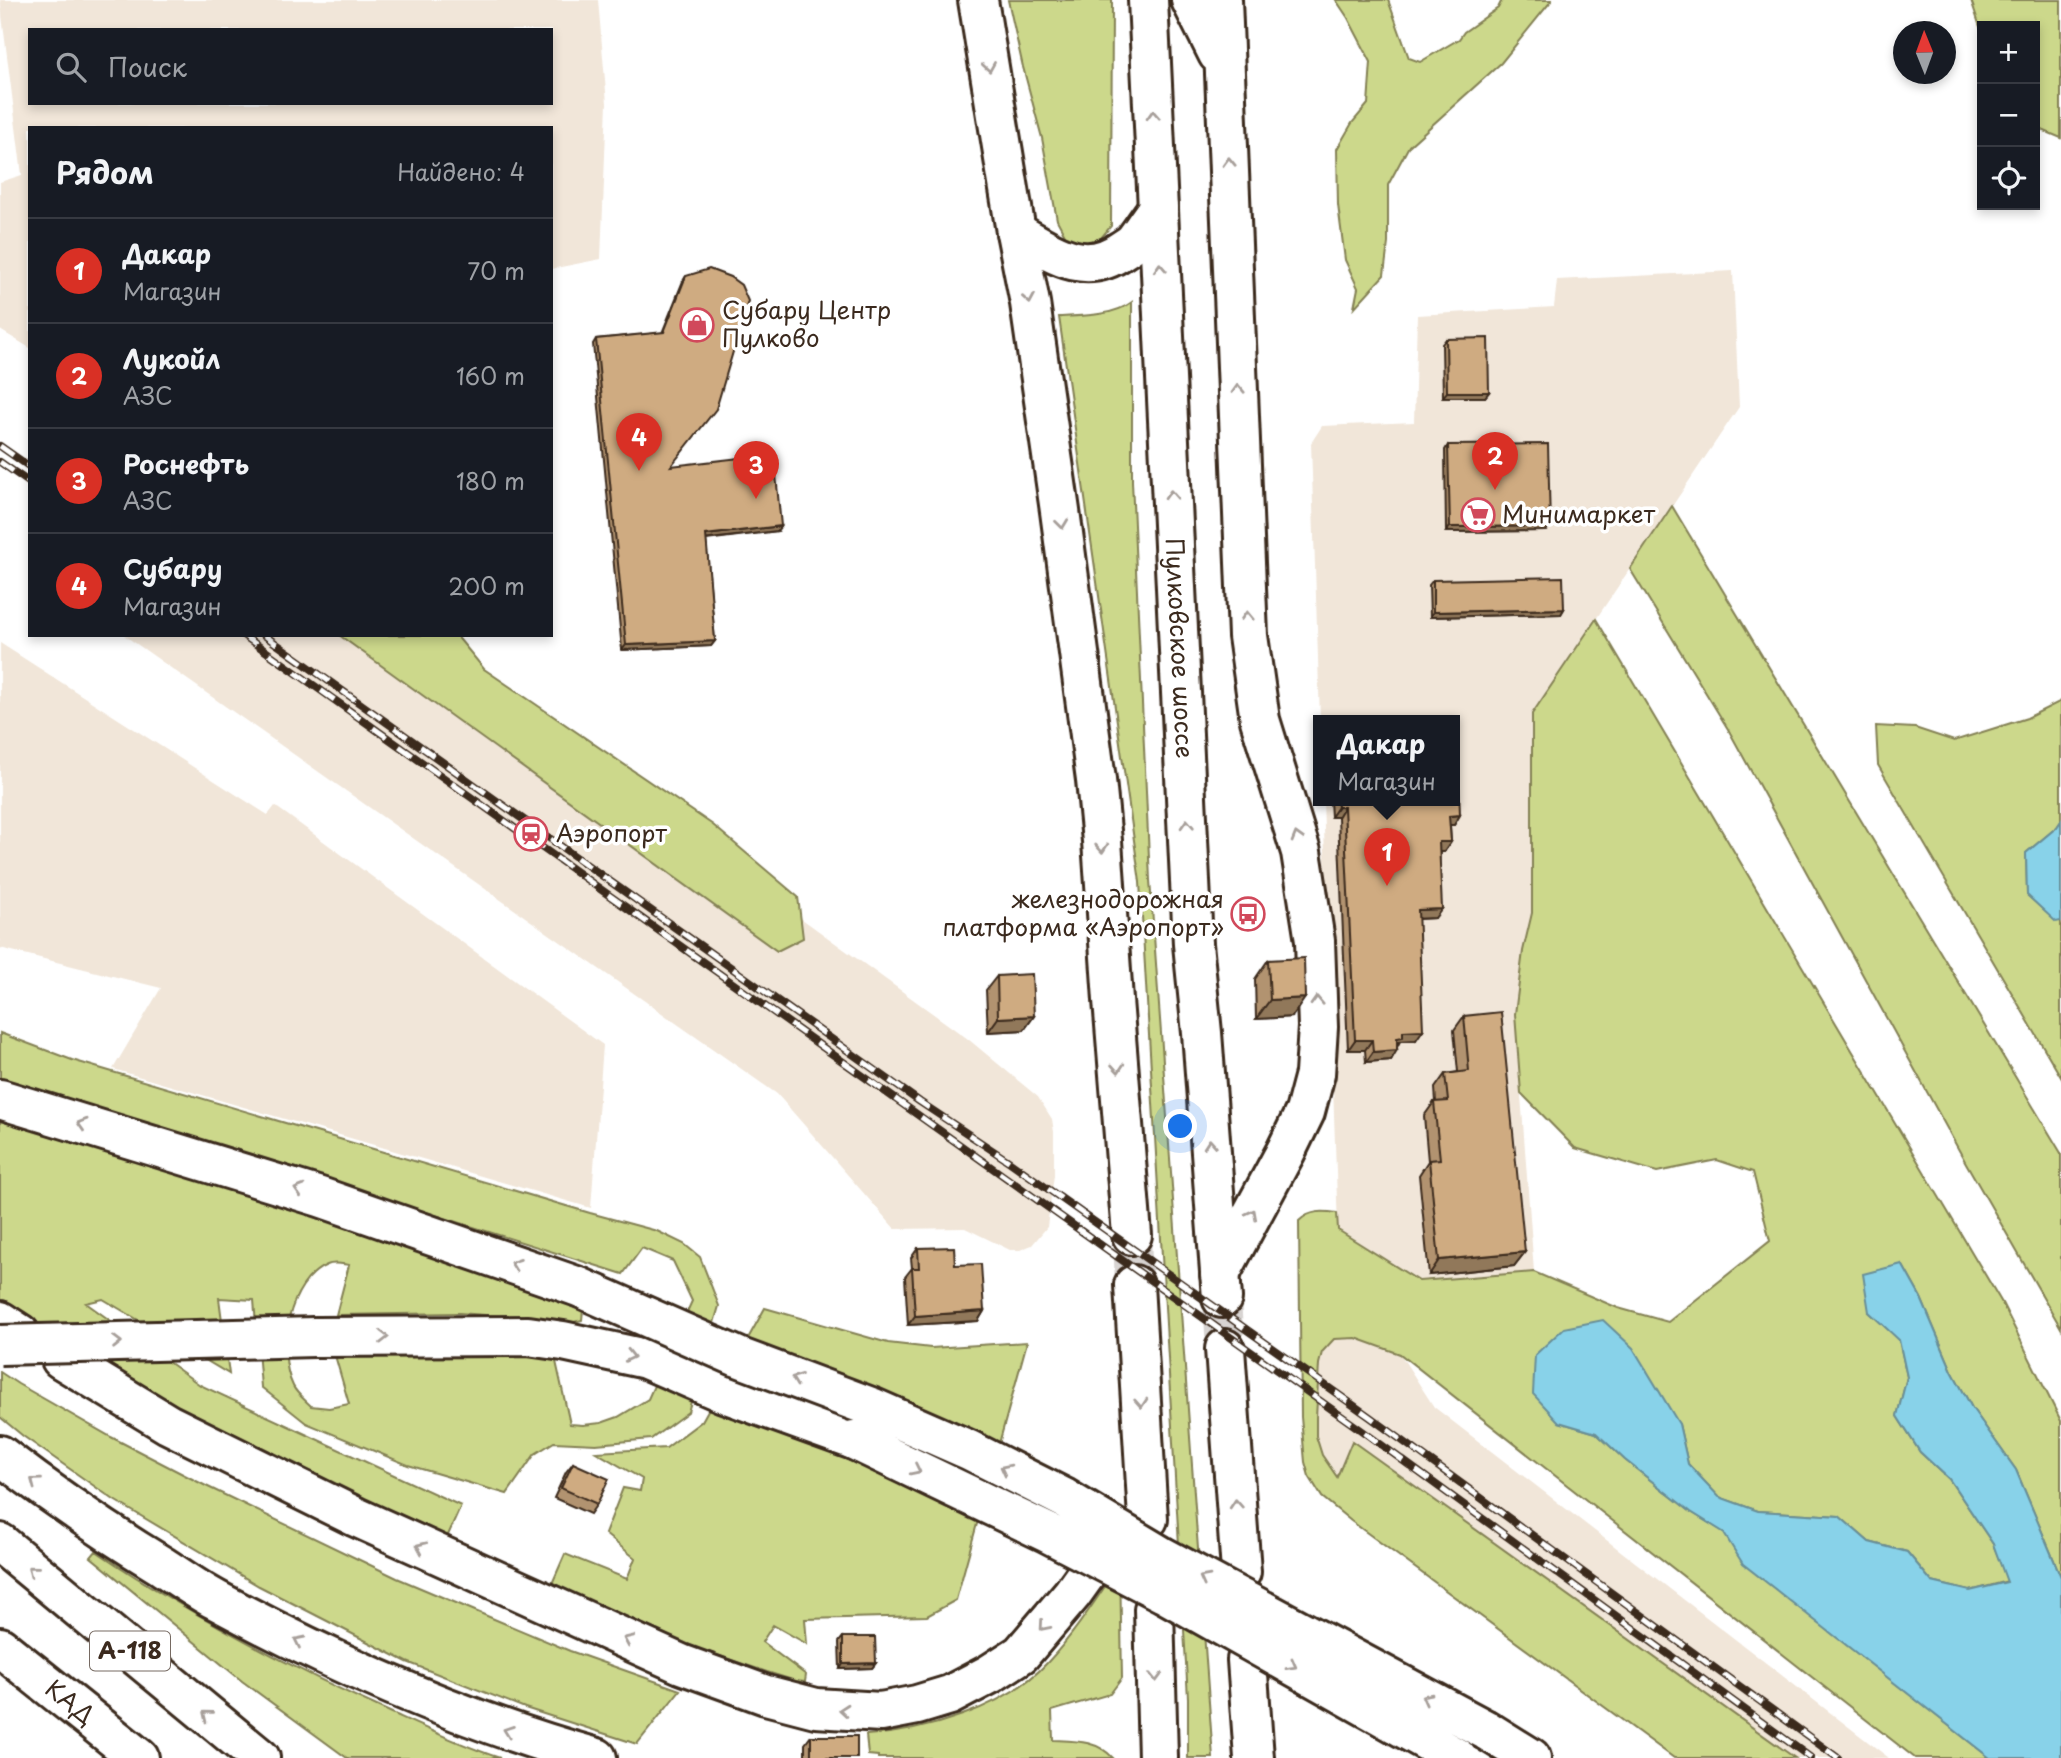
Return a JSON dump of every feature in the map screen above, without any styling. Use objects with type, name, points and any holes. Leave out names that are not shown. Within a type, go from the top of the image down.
[{"type":"main road","points":[[978,0],[1030,303],[1096,780],[1132,1236]]},
{"type":"main road","name":"Пулковское шоссе","points":[[1148,0],[1193,944],[1221,1286],[1306,1112],[1315,1074],[1318,1027],[1315,941],[1301,852],[1260,720],[1248,636],[1225,69]]},
{"type":"main road","points":[[1191,0],[1225,69]]},
{"type":"main road","points":[[1222,0],[1225,69]]},
{"type":"main road","points":[[1016,232],[1073,261],[1092,263],[1113,257],[1133,242],[1158,208]]},
{"type":"main road","points":[[0,1099],[320,1197],[579,1287],[738,1357],[871,1407],[969,1450],[1064,1498],[1163,1557],[1486,1730],[1531,1758]]},
{"type":"main road","points":[[1134,1285],[1142,1506]]},
{"type":"main road","points":[[7,1333],[315,1337],[527,1336],[564,1341],[646,1359],[724,1393],[854,1440],[1048,1533],[1164,1593],[1457,1758]]},
{"type":"main road","points":[[1225,1349],[1241,1572]]},
{"type":"main road","points":[[61,1359],[168,1424],[356,1517],[681,1664],[766,1695],[816,1708],[881,1712],[950,1695],[1021,1654],[1087,1573]]},
{"type":"main road","points":[[0,1455],[62,1501],[214,1599],[428,1701],[536,1741],[597,1758]]},
{"type":"main road","name":"А-118","points":[[0,1543],[260,1758]]},
{"type":"main road","points":[[1154,1609],[1158,1758]]},
{"type":"main road","name":"КАД","points":[[0,1647],[139,1758]]},
{"type":"main road","points":[[1254,1758],[1247,1668],[1272,1758]]},
{"type":"shaded area","points":[[0,0],[598,0],[607,103],[601,259],[553,269],[553,126],[28,126],[28,347],[0,330],[0,182],[22,175]]},
{"type":"shaded area","points":[[1733,271],[1739,407],[1532,714],[1532,913],[1523,951],[1515,1014],[1534,1272],[1419,1281],[1338,1229],[1323,806],[1460,806],[1460,715],[1320,715],[1311,443],[1322,426],[1414,422],[1417,315],[1554,307],[1557,280]]},
{"type":"shaded area","points":[[127,637],[395,637],[679,830],[968,1039],[1038,1097],[1052,1119],[1054,1132],[1054,1175],[1047,1227],[1032,1245],[1020,1250],[1010,1250],[965,1228],[895,1229],[777,1094]]},
{"type":"shaded area","points":[[0,643],[268,815],[275,806],[603,1045],[591,1208],[113,1069],[161,988],[0,948]]},
{"type":"shaded area","points":[[1356,1338],[1400,1354],[1434,1407],[1889,1758],[1698,1758],[1338,1477],[1322,1455],[1316,1436],[1316,1418],[1322,1352],[1334,1339]]},
{"type":"green space","points":[[1008,0],[1112,0],[1111,226],[1101,238],[1082,245],[1066,237],[1057,220],[1042,138]]},
{"type":"green space","points":[[1336,0],[1388,0],[1409,58],[1420,62],[1459,39],[1464,32],[1498,8],[1502,0],[1552,0],[1501,63],[1409,146],[1388,185],[1388,243],[1384,275],[1354,308],[1358,288],[1345,260],[1338,205],[1337,149],[1352,123],[1368,104],[1371,62]]},
{"type":"green space","points":[[1971,0],[2061,0],[2061,138],[2040,129],[2040,21],[1978,21]]},
{"type":"green space","points":[[1132,302],[1132,481],[1150,880],[1213,1758],[1188,1758],[1188,1698],[1140,882],[1059,317],[1107,313]]},
{"type":"green space","points":[[1672,506],[2061,1153],[2061,1328],[1966,1163],[1728,729],[1630,569]]},
{"type":"green space","points":[[1596,619],[2002,1303],[2061,1421],[2061,1577],[2016,1470],[1972,1408],[1952,1371],[1921,1298],[1902,1264],[1869,1312],[1899,1339],[1907,1377],[1897,1416],[1920,1452],[1949,1479],[1993,1544],[2008,1581],[1970,1591],[1932,1582],[1907,1552],[1869,1542],[1839,1516],[1758,1511],[1719,1497],[1688,1464],[1679,1424],[1559,1422],[1596,1433],[1625,1460],[1691,1512],[1724,1532],[1744,1564],[1990,1758],[1915,1758],[1400,1354],[1356,1338],[1334,1339],[1322,1352],[1319,1364],[1316,1436],[1322,1455],[1337,1477],[1352,1441],[1795,1758],[1674,1758],[1351,1521],[1322,1497],[1309,1476],[1301,1417],[1299,1221],[1308,1215],[1337,1213],[1338,1230],[1419,1281],[1534,1272],[1618,1308],[1668,1322],[1770,1241],[1753,1172],[1717,1160],[1657,1172],[1575,1148],[1521,1093],[1515,1014],[1523,951],[1532,913],[1532,714]]},
{"type":"green space","points":[[342,637],[458,637],[484,669],[713,825],[798,897],[803,938],[777,951]]},
{"type":"green space","points":[[2061,701],[2061,821],[2026,853],[2027,895],[2056,921],[2061,921],[2061,1077],[1878,765],[1876,726],[1915,728],[1954,741],[2027,718]]},
{"type":"green space","points":[[0,1033],[72,1060],[657,1231],[684,1244],[700,1257],[719,1306],[688,1412],[651,1439],[596,1444],[554,1442],[535,1454],[507,1494],[408,1465],[306,1423],[261,1387],[254,1300],[219,1298],[229,1374],[103,1299],[86,1303],[200,1385],[461,1506],[445,1542],[288,1472],[0,1307],[0,1115],[314,1213],[583,1310],[582,1320],[574,1322],[459,1313],[336,1315],[349,1265],[329,1264],[314,1273],[303,1286],[289,1318],[286,1337],[288,1371],[293,1386],[311,1406],[329,1408],[349,1404],[334,1352],[418,1347],[555,1357],[570,1424],[601,1423],[618,1417],[648,1399],[692,1301],[673,1261],[642,1248],[623,1274],[0,1078]]},
{"type":"green space","points":[[765,1308],[888,1343],[931,1348],[1027,1342],[956,1600],[927,1616],[805,1619],[807,1644],[773,1625],[762,1642],[806,1675],[805,1682],[643,1630],[551,1586],[565,1554],[627,1579],[635,1558],[605,1534],[623,1488],[640,1491],[642,1479],[596,1452],[666,1448],[702,1421]]},
{"type":"green space","points":[[0,1372],[111,1437],[397,1578],[570,1651],[680,1690],[637,1744],[525,1708],[407,1662],[259,1586],[114,1500],[23,1436],[0,1417]]},
{"type":"green space","points":[[96,1551],[203,1618],[278,1658],[432,1731],[500,1758],[347,1758],[242,1681],[91,1557]]},
{"type":"green space","points":[[1120,1564],[1122,1678],[1110,1694],[1052,1711],[1053,1740],[1093,1745],[1113,1758],[878,1758],[868,1755],[866,1735],[913,1729],[963,1715],[1010,1693],[1030,1679],[1067,1640]]},
{"type":"water","points":[[2061,821],[2061,921],[2056,922],[2027,895],[2026,853]]},
{"type":"water","points":[[1902,1264],[1921,1298],[1952,1371],[1972,1408],[2016,1470],[2061,1577],[2061,1758],[1990,1758],[1743,1564],[1723,1532],[1691,1512],[1625,1460],[1596,1433],[1559,1422],[1533,1394],[1535,1355],[1564,1328],[1603,1320],[1633,1348],[1679,1424],[1688,1464],[1719,1497],[1758,1511],[1839,1516],[1869,1542],[1907,1552],[1932,1582],[1970,1591],[2007,1582],[1993,1544],[1949,1479],[1920,1452],[1897,1416],[1907,1377],[1899,1340],[1869,1312],[1863,1274]]},
{"type":"building","points":[[709,269],[730,277],[741,285],[748,301],[716,409],[671,466],[774,454],[781,526],[706,535],[715,641],[626,645],[596,339],[664,332],[686,276]]},
{"type":"building","points":[[1488,338],[1489,392],[1447,392],[1446,339]]},
{"type":"building","points":[[1548,444],[1550,526],[1450,527],[1448,445]]},
{"type":"building","points":[[1563,577],[1564,609],[1433,612],[1433,580]]},
{"type":"building","points":[[1460,806],[1460,815],[1449,816],[1451,842],[1439,842],[1442,909],[1418,910],[1423,1030],[1403,1031],[1403,1037],[1397,1038],[1397,1050],[1373,1052],[1372,1040],[1355,1040],[1344,807],[1338,807]]},
{"type":"building","points":[[1304,958],[1305,998],[1270,1000],[1268,960]]},
{"type":"building","points":[[1032,974],[1034,1016],[998,1018],[997,976]]},
{"type":"building","points":[[1501,1012],[1525,1252],[1439,1260],[1429,1160],[1440,1159],[1434,1102],[1448,1101],[1445,1074],[1469,1071],[1464,1016]]},
{"type":"building","points":[[954,1247],[955,1265],[981,1264],[984,1311],[915,1316],[912,1268],[919,1268],[918,1248]]},
{"type":"building","points":[[573,1463],[609,1479],[597,1504],[561,1488]]},
{"type":"building","points":[[843,1637],[875,1637],[876,1663],[843,1664]]},
{"type":"building","points":[[811,1736],[857,1736],[857,1758],[811,1758]]},
{"type":"tunnel","points":[[1132,1235],[1134,1285]]},
{"type":"tunnel","points":[[1222,1298],[1225,1349]]},
{"type":"railway","points":[[0,446],[28,466]]},
{"type":"railway","points":[[0,462],[28,482]]},
{"type":"railway","points":[[246,637],[1361,1430],[1811,1758]]},
{"type":"railway","points":[[267,637],[920,1102],[1010,1162],[1370,1417],[1838,1758]]},
{"type":"place","name":"Субару Центр Пулково","points":[[697,325]]},
{"type":"place","name":"Субару","points":[[639,471]]},
{"type":"place","name":"Лукойл","points":[[1495,490]]},
{"type":"place","name":"Роснефть","points":[[756,499]]},
{"type":"place","name":"Минимаркет","points":[[1478,515]]},
{"type":"place","name":"Аэропорт","points":[[531,834]]},
{"type":"place","name":"Дакар","points":[[1387,886]]},
{"type":"place","name":"железнодорожная платформа «Аэропорт»","points":[[1248,914]]}]
